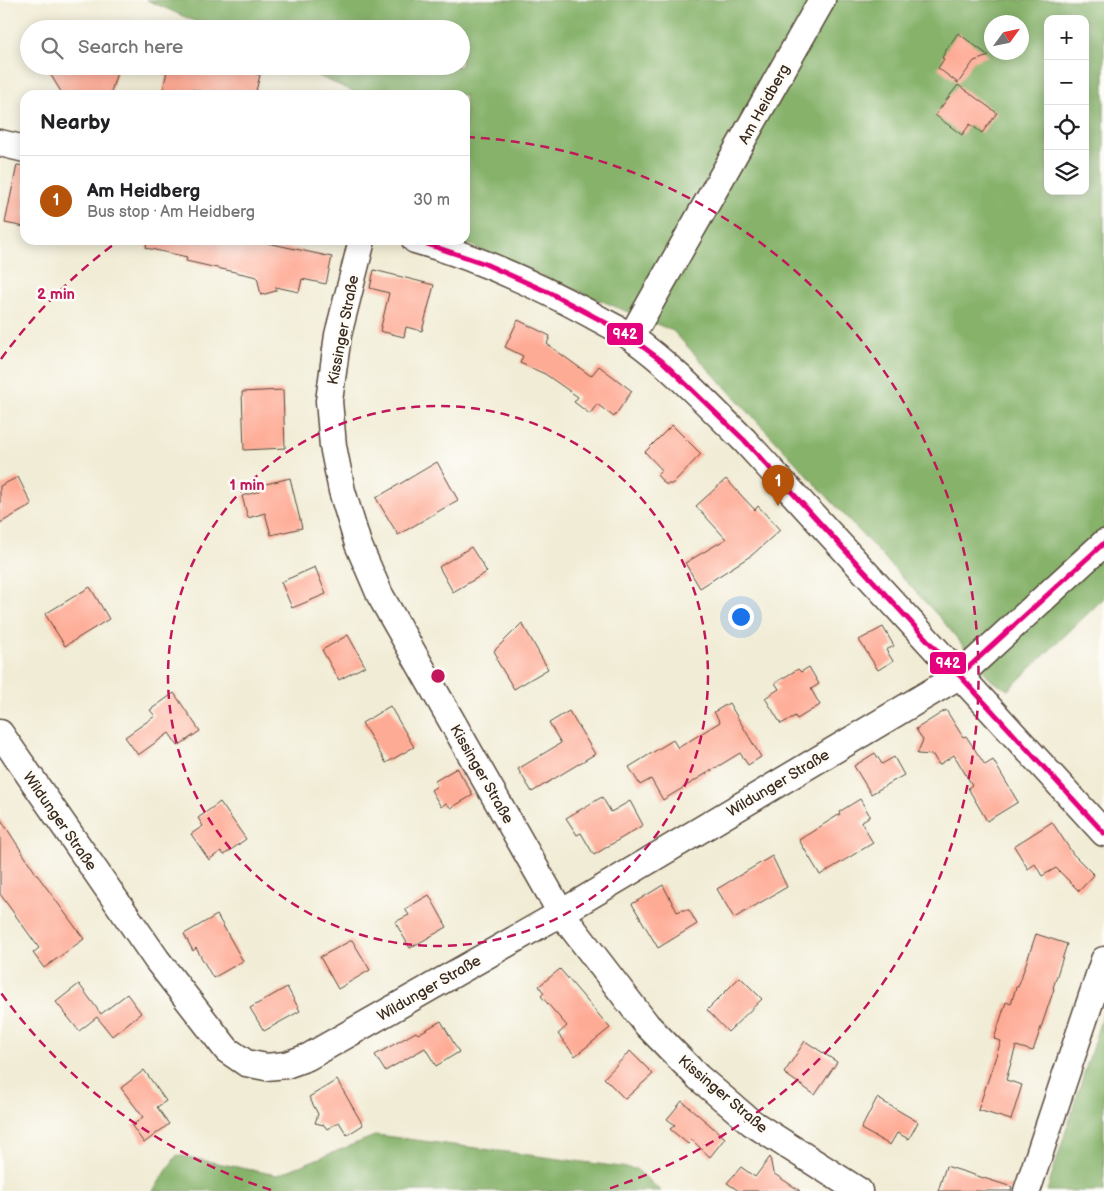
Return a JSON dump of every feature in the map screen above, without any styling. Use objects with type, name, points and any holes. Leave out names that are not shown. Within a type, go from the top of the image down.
[{"type":"street","name":"Am Heidberg","points":[[631,337],[822,0]]},
{"type":"street","points":[[0,144],[20,148]]},
{"type":"street","name":"Kissinger Straße","points":[[361,245],[338,335],[329,401],[333,446],[342,491],[358,544],[380,595],[561,912],[648,1025],[698,1077],[752,1123],[859,1191]]},
{"type":"street","points":[[434,245],[511,276],[568,302],[631,337],[682,380],[744,440],[1104,833]]},
{"type":"street","name":"Wildunger Straße","points":[[0,733],[158,960],[227,1050],[246,1063],[266,1067],[286,1065],[308,1057],[561,912],[960,675],[1104,542]]},
{"type":"street","points":[[1027,1191],[1104,960]]},
{"type":"green space","points":[[147,0],[1104,0],[1104,598],[1008,690],[992,681],[942,620],[673,331],[470,245],[470,90],[350,90],[316,75],[470,75],[470,20],[192,20]]},
{"type":"green space","points":[[1104,1010],[1104,1191],[1047,1191]]},
{"type":"green space","points":[[377,1135],[636,1169],[661,1191],[153,1191],[177,1155],[277,1175]]},
{"type":"building","points":[[958,33],[984,52],[984,58],[974,61],[958,83],[938,68],[944,59],[942,58]]},
{"type":"building","points":[[51,75],[116,75],[112,90],[60,90]]},
{"type":"building","points":[[166,75],[260,75],[256,90],[163,90]]},
{"type":"building","points":[[958,85],[997,113],[982,133],[970,124],[962,135],[935,115]]},
{"type":"building","points":[[17,165],[20,165],[20,226],[5,223]]},
{"type":"building","points":[[146,245],[277,245],[332,257],[326,284],[302,279],[299,292],[276,287],[276,291],[261,295],[257,277],[186,261],[187,257],[146,248]]},
{"type":"building","points":[[374,270],[434,285],[422,331],[406,327],[404,337],[380,331],[389,293],[370,288]]},
{"type":"building","points":[[518,320],[550,336],[547,344],[591,376],[599,366],[632,391],[614,417],[597,404],[590,414],[574,402],[578,397],[545,374],[520,363],[523,356],[505,347]]},
{"type":"building","points":[[283,390],[285,448],[244,450],[242,392]]},
{"type":"building","points":[[672,425],[701,454],[672,484],[665,484],[657,475],[662,470],[645,452]]},
{"type":"building","points":[[437,462],[458,500],[398,535],[376,498]]},
{"type":"building","points":[[18,477],[32,505],[0,523],[0,486]]},
{"type":"building","points":[[290,478],[302,528],[271,535],[265,513],[248,518],[242,496],[260,491],[258,486]]},
{"type":"building","points":[[726,479],[755,510],[758,506],[780,530],[752,555],[700,588],[685,563],[726,539],[696,506]]},
{"type":"building","points":[[471,547],[487,572],[453,592],[439,567]]},
{"type":"building","points":[[315,567],[326,594],[292,608],[281,582]]},
{"type":"building","points":[[90,587],[109,619],[65,646],[45,614]]},
{"type":"building","points":[[522,623],[548,669],[514,689],[496,659],[498,658],[494,651]]},
{"type":"building","points":[[883,627],[894,646],[886,650],[893,661],[878,670],[859,640]]},
{"type":"building","points":[[348,635],[365,666],[339,680],[322,650]]},
{"type":"building","points":[[809,667],[819,684],[811,689],[820,705],[797,719],[795,716],[781,724],[765,698],[779,689],[775,683],[798,669],[801,672]]},
{"type":"building","points":[[174,693],[200,731],[178,746],[169,733],[138,755],[125,737],[155,716],[150,710]]},
{"type":"building","points":[[729,703],[761,757],[748,765],[740,753],[663,800],[651,779],[640,785],[629,767],[673,740],[678,748],[720,722],[714,712]]},
{"type":"building","points":[[390,706],[414,747],[386,763],[362,723]]},
{"type":"building","points":[[946,710],[963,737],[966,736],[985,765],[993,760],[1018,802],[987,821],[968,788],[972,785],[954,755],[939,765],[933,755],[917,754],[923,740],[916,729]]},
{"type":"building","points":[[569,711],[595,754],[532,792],[518,769],[561,743],[549,723]]},
{"type":"building","points":[[875,753],[882,764],[894,757],[904,775],[871,794],[854,766]]},
{"type":"building","points":[[457,768],[473,795],[451,808],[446,803],[441,807],[431,790],[437,786],[435,781]]},
{"type":"building","points":[[602,797],[611,812],[630,801],[643,825],[594,855],[581,833],[577,835],[566,818]]},
{"type":"building","points":[[860,799],[870,816],[861,822],[873,843],[820,875],[799,840]]},
{"type":"building","points":[[220,802],[246,839],[224,855],[221,851],[209,860],[191,834],[203,826],[198,818]]},
{"type":"building","points":[[0,818],[35,872],[84,939],[44,968],[33,953],[39,948],[0,894]]},
{"type":"building","points":[[1052,822],[1073,854],[1094,875],[1079,891],[1056,868],[1042,876],[1035,864],[1028,869],[1014,846]]},
{"type":"building","points":[[772,856],[787,887],[734,918],[717,889]]},
{"type":"building","points":[[663,885],[677,912],[689,910],[697,924],[658,948],[632,904]]},
{"type":"building","points":[[429,895],[447,927],[410,948],[395,922],[409,915],[405,909]]},
{"type":"building","points":[[217,915],[243,961],[213,978],[196,948],[193,951],[184,934]]},
{"type":"building","points":[[1036,934],[1067,944],[1033,1051],[1016,1046],[1006,1080],[1022,1085],[1011,1120],[978,1110],[1001,1041],[994,1039],[1006,1002],[1011,1004]]},
{"type":"building","points":[[352,940],[370,970],[338,989],[320,957]]},
{"type":"building","points":[[560,969],[610,1028],[575,1056],[558,1034],[567,1026],[541,996],[544,993],[539,986]]},
{"type":"building","points":[[740,977],[762,999],[728,1032],[707,1010]]},
{"type":"building","points":[[79,984],[101,1014],[127,994],[141,1013],[112,1036],[97,1017],[79,1031],[56,1002]]},
{"type":"building","points":[[287,987],[300,1011],[264,1031],[250,1008]]},
{"type":"building","points":[[441,1021],[459,1052],[436,1066],[425,1048],[385,1071],[375,1055],[416,1032],[418,1034]]},
{"type":"building","points":[[805,1041],[837,1062],[815,1095],[784,1073]]},
{"type":"building","points":[[630,1051],[653,1074],[625,1099],[604,1078]]},
{"type":"building","points":[[144,1070],[166,1101],[157,1107],[169,1124],[144,1143],[132,1126],[143,1117],[121,1088]]},
{"type":"building","points":[[337,1080],[363,1125],[347,1135],[339,1122],[327,1129],[324,1125],[315,1123],[318,1114],[309,1097]]},
{"type":"building","points":[[877,1098],[918,1122],[909,1139],[897,1133],[890,1145],[861,1129]]},
{"type":"building","points":[[682,1101],[725,1138],[710,1157],[692,1140],[688,1144],[670,1129],[675,1125],[667,1119]]},
{"type":"building","points":[[770,1157],[773,1173],[800,1191],[739,1191],[727,1183],[741,1167],[755,1177]]},
{"type":"building","points":[[946,1166],[1012,1187],[1011,1191],[938,1191]]},
{"type":"transit line","name":"942","points":[[430,245],[483,263],[550,293],[623,332],[662,361],[744,440],[1104,833]]},
{"type":"transit line","name":"942","points":[[960,675],[1104,543]]},
{"type":"place","name":"Am Heidberg","points":[[778,506]]}]
